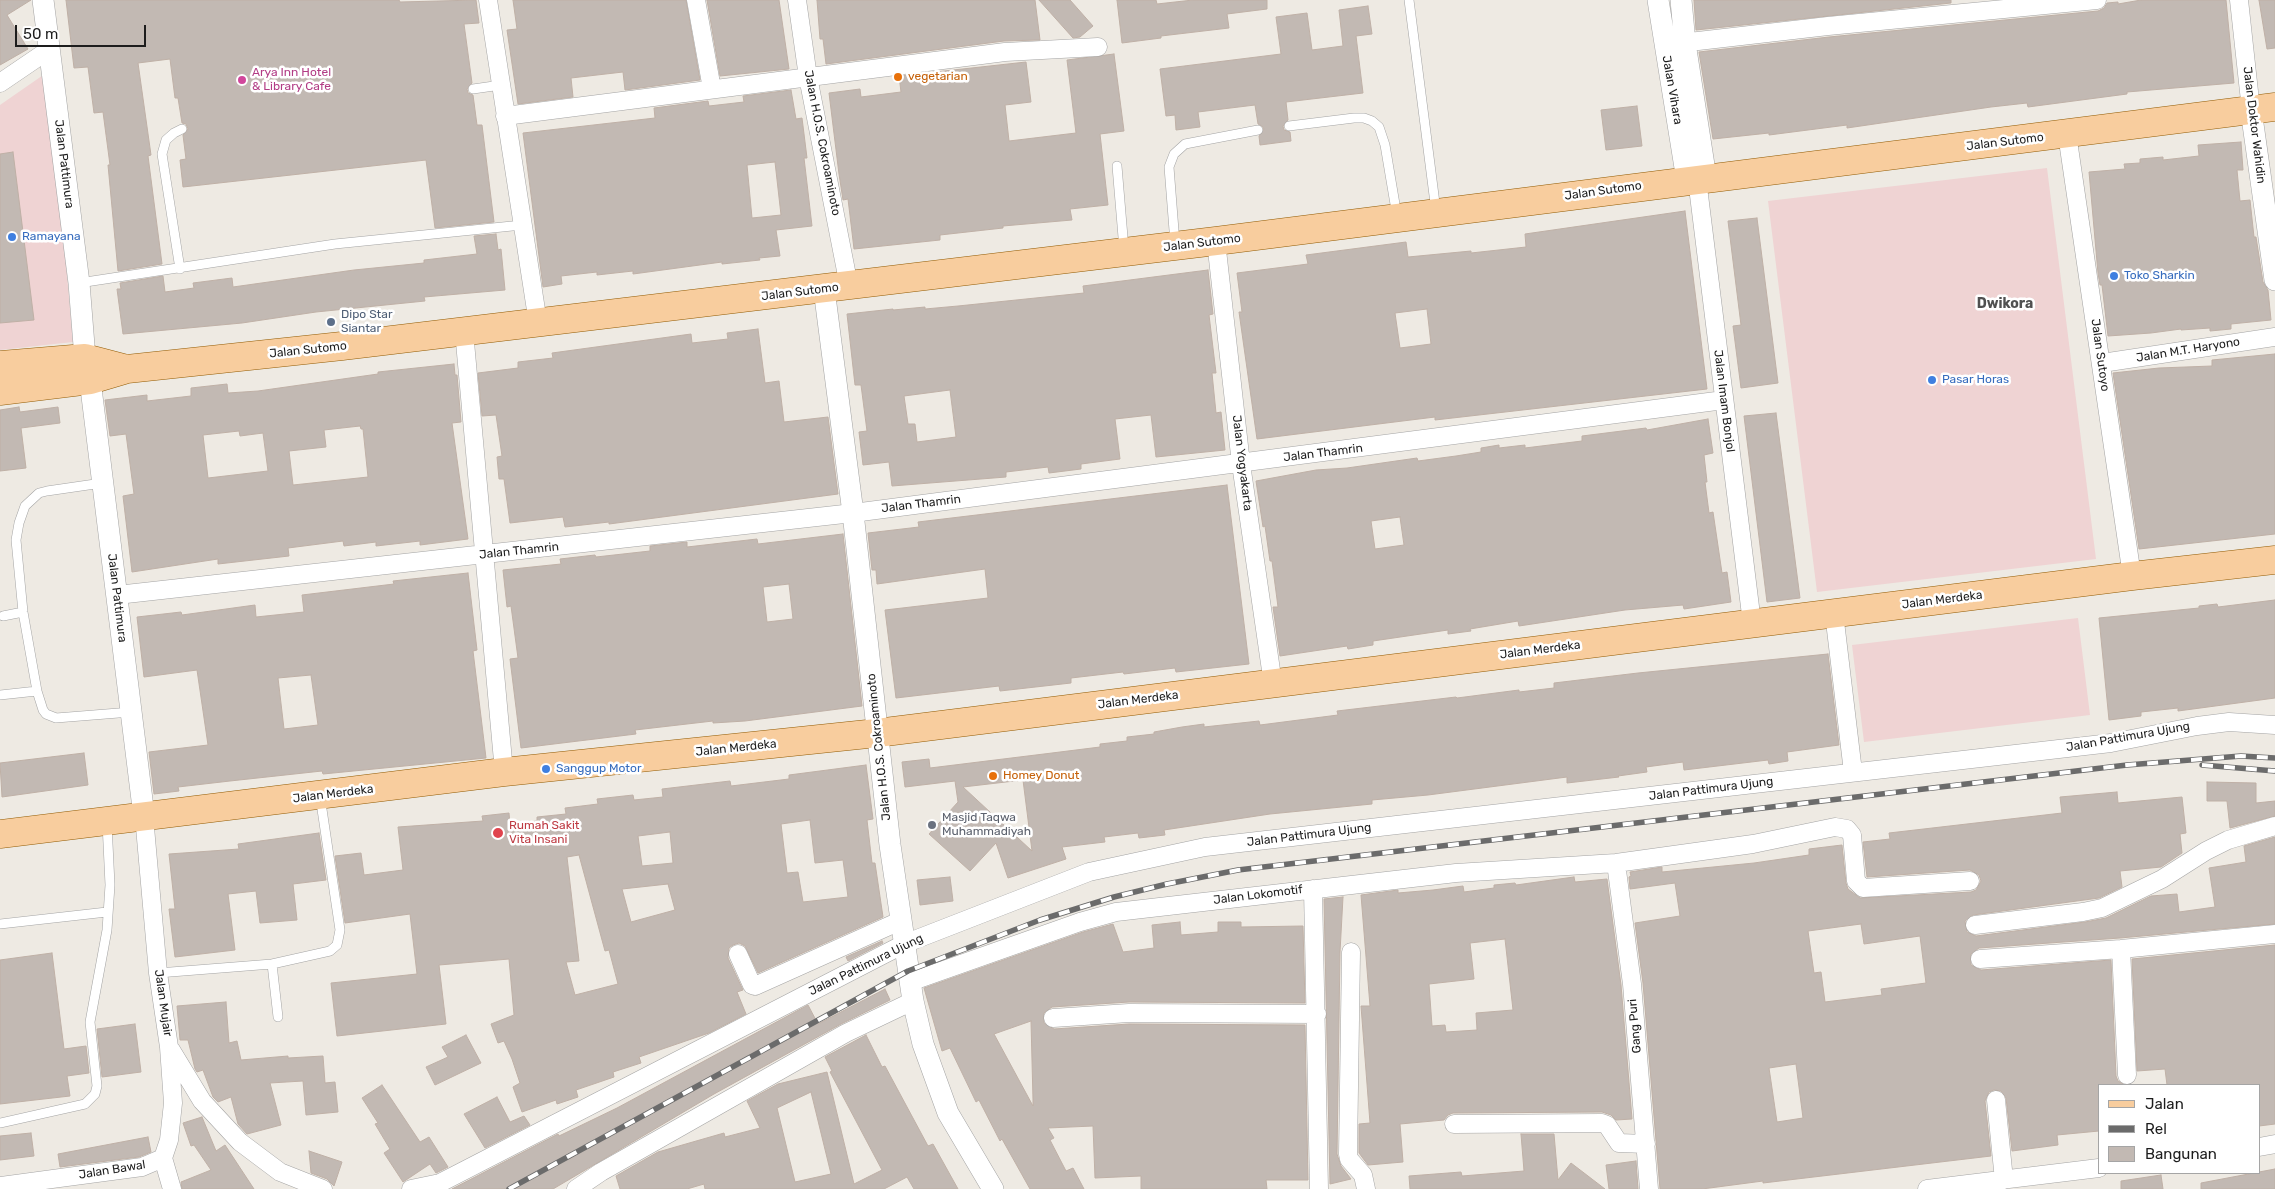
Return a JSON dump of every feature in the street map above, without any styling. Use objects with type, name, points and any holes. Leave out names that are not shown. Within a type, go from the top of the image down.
[{"type":"main road","name":"Jalan Sutomo","points":[[0,365],[88,370],[127,369],[538,323],[1398,219],[1697,179],[2263,109]]},
{"type":"main road","name":"Jalan Sutomo","points":[[0,391],[88,370]]},
{"type":"main road","name":"Jalan Merdeka","points":[[0,834],[504,772],[877,733],[1752,623],[2275,560]]},
{"type":"street","name":"Jalan Pattimura","points":[[43,0],[144,816]]},
{"type":"street","points":[[488,0],[538,323]]},
{"type":"street","points":[[696,0],[712,90]]},
{"type":"street","name":"Jalan H.O.S. Cokroaminoto","points":[[797,0],[837,287],[852,513],[900,922],[923,1044],[948,1113],[993,1189]]},
{"type":"street","name":"Jalan Vihara","points":[[1658,0],[1674,44],[1697,179]]},
{"type":"street","name":"Jalan Vihara","points":[[1674,44],[1681,0]]},
{"type":"street","points":[[1674,44],[2097,0]]},
{"type":"street","name":"Jalan Doktor Wahidin","points":[[2238,0],[2263,109],[2275,280]]},
{"type":"street","points":[[505,116],[1005,52],[1098,47]]},
{"type":"street","points":[[0,83],[50,48]]},
{"type":"street","name":"Jalan Sutoyo","points":[[2067,134],[2132,576]]},
{"type":"street","name":"Jalan Imam Bonjol","points":[[1697,179],[1752,623]]},
{"type":"street","name":"Jalan Yogyakarta","points":[[1216,241],[1241,464],[1272,684]]},
{"type":"street","points":[[464,331],[504,772]]},
{"type":"street","name":"Jalan M.T. Haryono","points":[[2102,363],[2275,337]]},
{"type":"street","name":"Jalan Thamrin","points":[[117,595],[852,513],[1724,400]]},
{"type":"street","points":[[1834,613],[1853,772]]},
{"type":"street","name":"Jalan Pattimura Ujung","points":[[411,1189],[440,1183],[904,944],[1089,872],[1205,847],[2111,743],[2196,726],[2229,722],[2275,724]]},
{"type":"street","name":"Jalan Mujair","points":[[144,816],[158,973],[169,1047],[173,1103],[168,1140],[163,1158],[172,1189]]},
{"type":"street","points":[[1975,925],[2102,908],[2162,879],[2206,851],[2228,840],[2275,826]]},
{"type":"street","name":"Jalan Lokomotif","points":[[576,1189],[601,1172],[846,1034],[912,991],[1080,922],[1116,912],[1456,873],[1616,863],[1753,844],[1841,828],[1850,831],[1852,834],[1856,881],[1863,888],[1970,881]]},
{"type":"street","name":"Gang Puri","points":[[1616,863],[1632,984],[1650,1189]]},
{"type":"street","points":[[1313,889],[1319,1189]]},
{"type":"street","points":[[738,954],[751,984],[755,986],[900,922]]},
{"type":"street","points":[[1980,959],[2120,949],[2275,934]]},
{"type":"street","points":[[2120,949],[2127,1074]]},
{"type":"street","points":[[1351,952],[1348,1154],[1362,1175],[1366,1189]]},
{"type":"street","points":[[1053,1018],[1138,1013],[1317,1014]]},
{"type":"street","points":[[169,1047],[202,1101],[240,1142],[280,1172],[323,1189]]},
{"type":"street","points":[[1996,1100],[2010,1183]]},
{"type":"street","points":[[1454,1124],[1602,1123],[1607,1125],[1619,1143],[1646,1144]]},
{"type":"street","points":[[2260,1147],[2275,1144]]},
{"type":"street","name":"Jalan Bawal","points":[[0,1186],[142,1167],[163,1158]]},
{"type":"street","points":[[1927,1189],[2010,1183],[2098,1168]]},
{"type":"lane","points":[[1408,0],[1436,214]]},
{"type":"lane","points":[[472,90],[501,85]]},
{"type":"lane","points":[[1289,126],[1354,118],[1364,118],[1372,121],[1379,127],[1385,146],[1398,219]]},
{"type":"lane","points":[[180,269],[162,154],[166,140],[182,129]]},
{"type":"lane","points":[[1175,246],[1169,167],[1174,154],[1185,144],[1258,130]]},
{"type":"lane","points":[[1117,166],[1124,252]]},
{"type":"lane","points":[[79,283],[335,244],[522,225]]},
{"type":"lane","points":[[102,483],[39,493],[26,506],[19,523],[16,540],[23,612],[36,691],[46,714],[56,718],[131,712]]},
{"type":"lane","points":[[4,616],[23,612]]},
{"type":"lane","points":[[0,695],[36,691]]},
{"type":"lane","points":[[158,973],[272,964],[330,951],[337,945],[340,938],[332,867],[320,796]]},
{"type":"lane","points":[[0,1123],[85,1104],[95,1094],[96,1086],[90,1022],[107,930],[110,885],[107,820]]},
{"type":"lane","points":[[0,924],[107,912]]},
{"type":"lane","points":[[272,964],[278,1017]]},
{"type":"shaded area","points":[[49,71],[73,342],[0,350],[0,105]]},
{"type":"shaded area","name":"Pasar Horas","points":[[2047,168],[2096,559],[1817,592],[1768,201]]},
{"type":"shaded area","points":[[2078,618],[2090,715],[1864,742],[1852,645]]},
{"type":"building","points":[[0,0],[31,0],[7,15],[28,49],[0,65]]},
{"type":"building","points":[[66,0],[399,0],[400,2],[476,0],[479,23],[464,24],[472,83],[467,89],[468,93],[473,95],[477,125],[482,125],[494,222],[435,228],[426,160],[183,187],[180,160],[186,159],[183,135],[188,129],[186,124],[182,123],[178,98],[175,98],[170,59],[138,63],[151,155],[148,156],[162,264],[118,271],[108,165],[110,165],[103,112],[94,113],[88,67],[74,68]]},
{"type":"building","points":[[513,0],[686,0],[700,80],[625,90],[623,72],[571,78],[573,97],[518,104],[507,30],[517,29]]},
{"type":"building","points":[[707,0],[779,0],[789,69],[720,76]]},
{"type":"building","points":[[817,0],[1035,0],[1040,40],[1004,41],[826,64],[823,39],[820,39]]},
{"type":"building","points":[[1039,0],[1070,0],[1093,26],[1080,37],[1073,38]]},
{"type":"building","points":[[1117,0],[1156,0],[1157,4],[1193,0],[1267,0],[1267,9],[1227,14],[1229,28],[1161,36],[1161,38],[1122,43]]},
{"type":"building","points":[[1694,0],[1951,0],[1951,3],[1696,30]]},
{"type":"building","points":[[2141,0],[2226,0],[2234,83],[2127,92],[2127,94],[2028,107],[2027,103],[1991,107],[1847,128],[1847,125],[1769,135],[1769,133],[1713,139],[1699,52],[1829,37],[2098,11],[2104,8],[2107,3],[2118,2],[2118,4]]},
{"type":"building","points":[[2259,0],[2275,0],[2275,48],[2267,49]]},
{"type":"building","points":[[1368,6],[1372,34],[1356,36],[1363,93],[1286,102],[1288,120],[1283,126],[1284,130],[1290,132],[1291,141],[1260,145],[1259,136],[1264,129],[1258,124],[1255,105],[1198,112],[1200,127],[1176,130],[1175,115],[1166,116],[1160,69],[1281,54],[1276,17],[1307,13],[1312,50],[1343,46],[1339,10]]},
{"type":"building","points":[[1114,54],[1124,131],[1100,134],[1108,205],[1070,209],[1072,220],[1003,226],[1003,228],[940,235],[940,240],[854,249],[848,199],[843,200],[829,93],[860,89],[861,97],[901,92],[899,76],[1026,62],[1031,102],[1005,105],[1009,141],[1076,133],[1067,60]]},
{"type":"building","points":[[791,90],[796,119],[802,118],[807,158],[804,158],[812,226],[776,230],[780,256],[759,258],[760,260],[722,264],[722,262],[633,274],[633,271],[561,276],[562,284],[543,287],[523,133],[655,118],[654,108],[708,101],[709,106],[744,102],[743,96]],"holes":[[[775,162],[781,215],[752,218],[747,165]]]},
{"type":"building","points":[[1637,106],[1642,146],[1606,150],[1601,110]]},
{"type":"building","points":[[2241,142],[2243,170],[2237,170],[2240,201],[2250,200],[2254,237],[2256,237],[2263,282],[2268,290],[2271,320],[2231,324],[2231,329],[2210,331],[2210,328],[2181,329],[2108,336],[2102,285],[2100,285],[2098,273],[2089,172],[2125,169],[2124,164],[2140,163],[2140,159],[2163,157],[2163,160],[2199,156],[2198,145]]},
{"type":"building","name":"Ramayana","points":[[13,152],[34,320],[0,323],[0,154]]},
{"type":"building","points":[[1685,211],[1707,389],[1435,420],[1435,417],[1257,439],[1239,312],[1242,312],[1237,273],[1308,264],[1306,255],[1406,242],[1408,257],[1526,247],[1525,234]],"holes":[[[1427,309],[1431,344],[1400,348],[1395,313]]]},
{"type":"building","points":[[1757,218],[1778,383],[1741,388],[1733,326],[1741,325],[1728,221]]},
{"type":"building","points":[[496,234],[498,250],[501,249],[505,290],[424,297],[425,301],[316,312],[242,323],[123,334],[117,289],[121,289],[120,283],[163,276],[165,292],[194,288],[193,283],[232,278],[233,287],[354,270],[424,263],[424,260],[477,254],[474,236]]},
{"type":"building","points":[[1208,270],[1213,314],[1209,315],[1216,373],[1212,373],[1216,413],[1221,412],[1225,450],[1156,457],[1151,415],[1115,419],[1120,459],[1081,464],[1081,469],[1049,473],[1048,467],[1006,472],[1006,477],[892,486],[889,462],[863,465],[859,432],[867,431],[861,385],[855,385],[847,314],[893,309],[925,307],[925,309],[1084,293],[1083,286]],"holes":[[[950,390],[956,437],[917,442],[915,424],[908,424],[904,396]]]},
{"type":"building","points":[[758,329],[765,383],[779,381],[784,422],[828,417],[838,494],[609,524],[609,522],[565,527],[563,517],[510,523],[504,479],[499,479],[497,457],[502,456],[496,415],[482,416],[478,373],[518,368],[518,362],[553,358],[552,353],[691,334],[692,343],[728,339],[727,333]]},
{"type":"building","points":[[2275,354],[2275,534],[2139,549],[2113,373],[2159,368],[2212,366],[2212,360]]},
{"type":"building","points":[[454,364],[455,375],[457,375],[461,422],[452,423],[468,539],[420,545],[420,541],[376,546],[376,542],[344,546],[343,541],[288,548],[289,556],[218,564],[218,559],[132,572],[123,496],[134,494],[126,434],[110,436],[105,400],[147,395],[147,401],[191,396],[191,388],[227,384],[228,393],[258,391],[378,374],[378,372]],"holes":[[[360,426],[363,429],[368,477],[293,485],[289,451],[326,447],[324,430]],[[239,431],[240,436],[263,433],[268,471],[208,478],[203,435]]]},
{"type":"building","points":[[19,407],[20,412],[58,407],[60,423],[21,428],[26,468],[0,471],[0,410]]},
{"type":"building","points":[[1776,413],[1800,598],[1767,602],[1744,416]]},
{"type":"building","points":[[1708,419],[1713,453],[1704,455],[1707,482],[1705,482],[1709,513],[1713,512],[1722,573],[1727,572],[1731,602],[1684,609],[1683,605],[1625,610],[1519,626],[1518,621],[1470,629],[1471,631],[1448,634],[1448,630],[1373,641],[1373,645],[1348,649],[1347,646],[1280,656],[1273,607],[1278,607],[1272,561],[1270,561],[1265,526],[1263,527],[1256,481],[1316,470],[1347,468],[1417,458],[1418,461],[1456,456],[1481,452],[1481,448],[1499,445],[1499,448],[1525,445],[1525,448],[1582,441],[1582,436],[1646,428],[1647,430]],"holes":[[[1400,517],[1404,545],[1375,549],[1371,521]]]},
{"type":"building","points":[[1227,485],[1249,664],[1176,672],[1175,668],[1124,674],[1123,672],[1071,678],[1071,683],[1000,691],[999,686],[896,698],[885,610],[988,598],[985,569],[877,584],[876,570],[872,570],[868,533],[919,527],[918,522]]},
{"type":"building","points":[[843,534],[862,706],[745,721],[713,723],[713,721],[635,730],[636,734],[521,748],[510,659],[518,658],[511,606],[507,607],[503,570],[561,564],[560,559],[650,551],[650,546],[687,542],[687,547],[757,539],[758,544]],"holes":[[[789,584],[793,619],[767,622],[763,587]]]},
{"type":"building","points":[[468,573],[477,650],[473,651],[486,758],[323,774],[322,771],[178,787],[179,791],[154,794],[149,752],[208,745],[197,670],[144,677],[137,617],[181,612],[182,615],[255,605],[256,617],[304,612],[302,595],[394,584],[393,581]],"holes":[[[311,675],[318,725],[284,729],[278,678]]]},
{"type":"building","points":[[2275,600],[2275,698],[2178,711],[2178,708],[2141,712],[2141,716],[2109,720],[2099,618],[2199,608],[2199,606],[2217,604],[2218,607]]},
{"type":"building","points":[[1828,654],[1839,745],[1787,752],[1788,761],[1769,764],[1768,760],[1684,770],[1683,762],[1646,767],[1647,772],[1619,777],[1567,783],[1567,777],[1428,795],[1372,800],[1372,804],[1270,814],[1164,830],[1165,835],[1139,838],[1138,833],[1104,837],[1105,842],[1062,847],[1066,859],[1008,878],[996,843],[970,871],[929,834],[958,802],[955,781],[905,787],[902,762],[929,759],[930,768],[1100,747],[1100,744],[1127,741],[1127,737],[1154,734],[1154,732],[1204,724],[1204,727],[1259,721],[1260,725],[1338,715],[1337,711],[1519,690],[1519,692],[1554,688],[1554,683]],"holes":[[[1023,780],[1032,851],[963,787]]]},
{"type":"building","points":[[84,753],[88,785],[2,797],[0,763]]},
{"type":"building","points":[[866,765],[873,819],[867,820],[872,863],[875,863],[883,917],[758,973],[745,946],[739,943],[733,945],[729,948],[728,958],[743,990],[737,992],[746,1014],[709,1033],[639,1057],[641,1063],[613,1072],[614,1077],[576,1090],[578,1097],[557,1104],[556,1100],[522,1112],[513,1087],[520,1083],[512,1059],[504,1041],[498,1043],[491,1024],[514,1015],[509,959],[439,965],[446,1024],[337,1036],[331,983],[417,974],[410,914],[345,923],[335,856],[361,853],[364,875],[403,870],[398,827],[483,821],[482,816],[509,813],[510,825],[537,821],[537,817],[566,814],[565,808],[598,804],[597,799],[633,795],[634,800],[663,797],[662,789],[730,781],[731,786],[789,779],[789,775]],"holes":[[[810,820],[815,863],[843,860],[848,897],[803,902],[798,872],[787,873],[781,824]],[[670,832],[673,863],[642,866],[638,836]],[[579,855],[605,951],[609,950],[618,984],[575,995],[566,962],[579,961],[567,857]],[[668,884],[675,910],[631,922],[622,889]]]},
{"type":"building","points":[[2207,782],[2256,783],[2256,803],[2275,801],[2275,816],[2230,828],[2227,801],[2207,801]]},
{"type":"building","points":[[2117,792],[2118,803],[2182,797],[2186,833],[2180,834],[2182,853],[2161,867],[2120,871],[2122,887],[2099,898],[1973,915],[1965,921],[1967,932],[1976,936],[2106,918],[2151,896],[2177,894],[2179,912],[2215,907],[2209,868],[2246,862],[2244,846],[2275,837],[2275,924],[1979,948],[1971,954],[1971,965],[1981,970],[2111,960],[2116,1076],[2118,1081],[2124,1084],[2098,1084],[2098,1131],[2057,1135],[2058,1145],[2012,1151],[2006,1098],[2001,1091],[1994,1090],[1989,1092],[1985,1101],[1991,1156],[1763,1183],[1763,1181],[1702,1189],[1660,1189],[1643,983],[1635,923],[1680,916],[1675,883],[1630,889],[1630,872],[1662,867],[1662,872],[1754,863],[1809,855],[1809,849],[1842,845],[1848,889],[1860,898],[1971,892],[1976,890],[1981,881],[1979,875],[1970,870],[1867,877],[1863,842],[1890,839],[1889,833],[2062,813],[2060,797]],"holes":[[[1861,924],[1864,944],[1920,936],[1926,983],[1881,989],[1882,995],[1825,1002],[1821,972],[1814,973],[1808,931]],[[1796,1064],[1803,1118],[1777,1122],[1769,1068]]]},
{"type":"building","points":[[319,833],[326,880],[293,884],[297,920],[260,923],[256,891],[228,894],[235,950],[175,957],[169,909],[175,909],[169,854],[239,849],[238,844]]},
{"type":"building","points":[[950,877],[953,901],[920,905],[917,880]]},
{"type":"building","points":[[1574,877],[1575,882],[1607,879],[1621,985],[1632,1119],[1616,1120],[1611,1115],[1602,1112],[1453,1113],[1444,1120],[1400,1124],[1403,1162],[1368,1165],[1359,1153],[1359,1124],[1370,1123],[1361,1006],[1370,1006],[1361,895],[1398,890],[1398,893],[1463,886],[1464,892],[1494,888],[1494,885],[1515,883],[1516,885]],"holes":[[[1505,939],[1513,1010],[1476,1013],[1477,1030],[1446,1032],[1445,1025],[1432,1026],[1429,984],[1474,979],[1470,943]]]},
{"type":"building","points":[[1343,897],[1340,952],[1337,1154],[1341,1166],[1351,1179],[1330,1184],[1324,899]]},
{"type":"building","points":[[1180,922],[1181,935],[1218,932],[1218,922],[1241,922],[1241,927],[1303,926],[1305,1003],[1129,1002],[1052,1007],[1044,1013],[1044,1023],[1054,1029],[1129,1024],[1305,1025],[1308,1180],[1266,1180],[1267,1189],[1141,1189],[1141,1176],[1095,1178],[1093,1126],[1048,1128],[1054,1138],[1050,1140],[1066,1171],[1073,1168],[1084,1189],[1030,1189],[1002,1139],[1000,1141],[979,1100],[976,1102],[950,1048],[942,1051],[924,988],[1083,932],[1113,924],[1123,952],[1154,948],[1152,925]],"holes":[[[1031,1021],[1033,1106],[994,1034]]]},
{"type":"building","points":[[882,941],[883,943],[848,961],[846,957]]},
{"type":"building","points":[[2275,945],[2275,1124],[2260,1126],[2260,1084],[2167,1084],[2165,1069],[2137,1071],[2132,959]]},
{"type":"building","points":[[52,953],[64,1049],[86,1046],[89,1073],[67,1076],[70,1096],[0,1104],[0,960]]},
{"type":"building","points":[[885,989],[890,1000],[841,1024],[714,1094],[553,1189],[452,1189],[558,1134],[559,1136],[617,1108],[808,1005],[818,1024]]},
{"type":"building","points":[[226,1002],[229,1043],[237,1041],[241,1060],[288,1056],[288,1058],[323,1056],[325,1083],[335,1082],[338,1112],[306,1115],[303,1081],[270,1083],[281,1125],[247,1134],[238,1124],[231,1097],[218,1102],[213,1097],[203,1070],[197,1072],[195,1069],[188,1040],[180,1040],[177,1006]]},
{"type":"building","points":[[135,1024],[141,1072],[102,1077],[97,1029]]},
{"type":"building","points":[[466,1035],[481,1063],[435,1085],[426,1067],[448,1057],[442,1047]]},
{"type":"building","points":[[866,1035],[882,1067],[885,1066],[928,1146],[933,1144],[958,1189],[914,1189],[907,1177],[884,1189],[705,1189],[704,1184],[687,1189],[620,1189],[616,1176],[658,1152],[724,1133],[725,1137],[760,1128],[747,1101],[778,1084],[827,1072],[854,1184],[882,1170],[830,1072],[832,1071],[825,1057]],"holes":[[[811,1092],[831,1174],[795,1182],[777,1108]]]},
{"type":"building","points":[[382,1085],[420,1142],[429,1137],[448,1167],[436,1173],[430,1164],[403,1182],[384,1153],[390,1149],[375,1124],[378,1123],[362,1098]]},
{"type":"building","points":[[497,1097],[510,1122],[524,1116],[530,1125],[485,1148],[464,1114]]},
{"type":"building","points":[[202,1117],[216,1151],[225,1145],[254,1189],[182,1189],[181,1182],[211,1170],[194,1145],[191,1146],[183,1123]]},
{"type":"building","points":[[31,1133],[34,1156],[0,1160],[0,1136]]},
{"type":"building","points":[[1521,1134],[1554,1134],[1558,1180],[1571,1163],[1605,1189],[1410,1189],[1409,1176],[1461,1172],[1462,1176],[1524,1171]]},
{"type":"building","points":[[148,1137],[151,1152],[139,1157],[60,1167],[58,1154]]},
{"type":"building","points":[[309,1151],[342,1162],[334,1186],[327,1179],[311,1173]]},
{"type":"building","points":[[1636,1161],[1638,1189],[1609,1189],[1606,1165]]},
{"type":"building","points":[[2275,1169],[2275,1189],[2201,1189],[2201,1183],[2249,1174],[2260,1174],[2260,1172]]},
{"type":"building","points":[[2161,1175],[2163,1189],[2121,1189],[2121,1181]]},
{"type":"railway","points":[[509,1189],[908,971],[1040,920],[1114,897],[1167,884],[1238,870],[2127,765],[2241,756],[2275,758]]},
{"type":"railway","points":[[2202,765],[2275,771]]},
{"type":"place","name":"vegetarian","points":[[898,77]]},
{"type":"place","name":"Arya Inn Hotel & Library Cafe","points":[[242,80]]},
{"type":"place","name":"Ramayana","points":[[12,237]]},
{"type":"place","name":"Toko Sharkin","points":[[2114,276]]},
{"type":"place","name":"Dipo Star Siantar","points":[[331,322]]},
{"type":"place","name":"Pasar Horas","points":[[1932,380]]},
{"type":"place","name":"Sanggup Motor","points":[[546,769]]},
{"type":"place","name":"Homey Donut","points":[[993,776]]},
{"type":"place","name":"Masjid Taqwa Muhammadiyah","points":[[932,825]]},
{"type":"place","name":"Rumah Sakit Vita Insani","points":[[498,833]]},
{"type":"district","name":"Dwikora","points":[[2005,304]]}]
